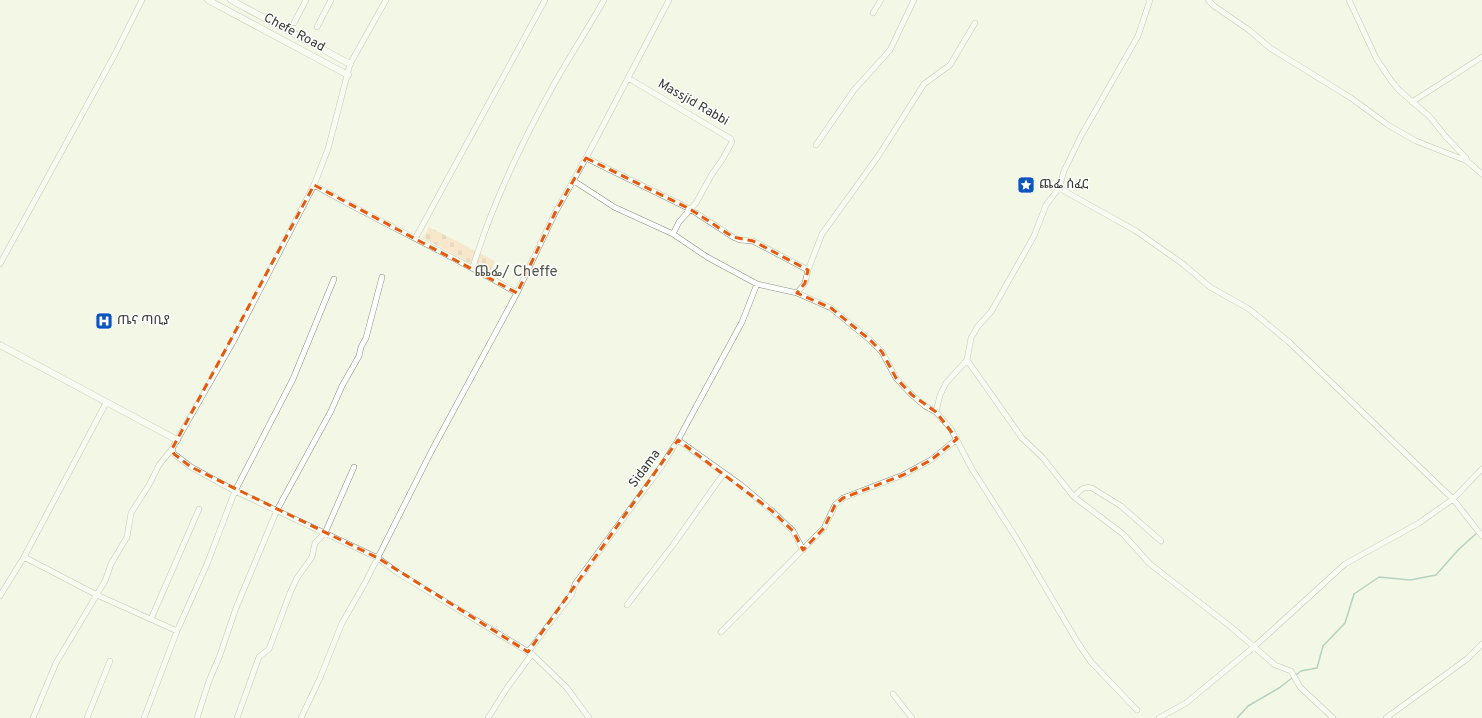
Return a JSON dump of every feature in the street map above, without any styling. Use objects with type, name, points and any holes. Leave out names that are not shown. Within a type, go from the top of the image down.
[{"type":"street","points":[[0,264],[115,54],[142,0]]},
{"type":"street","name":"Chefe Road","points":[[208,0],[219,2],[348,75]]},
{"type":"street","name":"Chefe Road","points":[[231,0],[350,64]]},
{"type":"street","points":[[294,23],[305,0]]},
{"type":"street","points":[[318,27],[331,0]]},
{"type":"street","points":[[33,718],[56,663],[105,581],[111,564],[127,537],[131,514],[149,485],[159,465],[172,449],[233,342],[314,185],[328,149],[350,64],[386,0]]},
{"type":"street","points":[[416,238],[544,0]]},
{"type":"street","points":[[473,267],[481,240],[516,161],[552,88],[604,0]]},
{"type":"street","points":[[301,718],[320,678],[342,623],[378,558],[432,452],[517,293],[555,213],[574,181],[669,0]]},
{"type":"street","points":[[874,13],[880,0]]},
{"type":"street","points":[[816,145],[854,90],[890,50],[914,0]]},
{"type":"street","points":[[936,412],[940,395],[946,384],[967,360],[971,338],[978,326],[992,312],[1034,236],[1046,205],[1059,188],[1064,171],[1081,136],[1138,36],[1150,0]]},
{"type":"street","points":[[1208,0],[1214,6],[1249,30],[1270,48],[1351,98],[1388,126],[1416,141],[1467,161]]},
{"type":"street","points":[[1350,0],[1376,58],[1392,82],[1438,125],[1446,137],[1466,158],[1467,161],[1482,174]]},
{"type":"street","points":[[797,294],[805,283],[808,270],[822,234],[879,155],[924,84],[950,65],[976,23]]},
{"type":"street","points":[[1412,102],[1482,57]]},
{"type":"street","name":"Massjid Rabbi","points":[[628,78],[731,139],[732,142],[696,203],[679,222],[673,234]]},
{"type":"street","points":[[586,158],[690,209],[732,237],[740,240],[753,241],[808,270]]},
{"type":"street","points":[[574,181],[614,207],[673,234],[707,257],[757,284],[797,294],[831,308],[870,340],[882,352],[896,378],[912,395],[936,412],[951,428],[972,469],[1022,548],[1078,643],[1091,662],[1137,710]]},
{"type":"street","points":[[314,185],[364,213],[473,267],[517,293]]},
{"type":"street","points":[[1059,188],[1069,196],[1103,212],[1136,231],[1183,264],[1210,286],[1260,318],[1289,342],[1453,499],[1482,536]]},
{"type":"street","points":[[197,718],[236,608],[277,510],[328,418],[342,386],[360,356],[361,347],[366,338],[382,277]]},
{"type":"street","points":[[144,718],[177,631],[207,564],[235,491],[293,380],[334,279]]},
{"type":"street","name":"Sidama","points":[[488,718],[530,653],[572,594],[575,584],[661,467],[678,440],[742,322],[757,284]]},
{"type":"street","points":[[0,345],[177,440]]},
{"type":"street","points":[[967,360],[1022,438],[1043,458],[1074,497],[1122,534],[1150,564],[1255,646],[1274,665],[1291,671],[1300,687],[1333,718]]},
{"type":"street","points":[[0,596],[24,557],[106,403]]},
{"type":"street","points":[[721,632],[824,528],[835,505],[843,498],[903,475],[931,460],[957,438]]},
{"type":"street","points":[[678,440],[741,485],[793,531],[803,550]]},
{"type":"street","points":[[172,449],[174,454],[191,467],[235,491],[378,558],[398,573],[530,653],[567,688],[590,718]]},
{"type":"street","points":[[237,718],[259,657],[269,649],[297,578],[312,557],[315,543],[325,533],[354,467]]},
{"type":"street","points":[[1159,718],[1186,703],[1255,646],[1345,564],[1419,523],[1453,499],[1482,469]]},
{"type":"street","points":[[627,605],[673,545],[724,473]]},
{"type":"street","points":[[1074,497],[1087,486],[1092,488],[1121,506],[1162,541]]},
{"type":"street","points":[[151,619],[199,508]]},
{"type":"street","points":[[24,557],[97,595],[177,631]]},
{"type":"street","points":[[1386,718],[1467,659],[1482,644]]},
{"type":"street","points":[[87,718],[110,660]]},
{"type":"street","points":[[892,694],[912,718]]},
{"type":"highlighted area","points":[[586,158],[690,209],[733,237],[753,241],[808,270],[805,283],[797,293],[831,308],[870,340],[882,352],[896,378],[912,395],[936,412],[957,439],[931,460],[903,475],[843,498],[835,505],[824,528],[803,550],[793,531],[772,511],[678,440],[528,652],[378,558],[191,467],[174,454],[172,449],[314,185],[517,293],[555,213]]},
{"type":"green space","points":[[429,227],[495,261],[489,273],[423,238]]},
{"type":"waterway","points":[[1237,718],[1248,706],[1279,688],[1301,671],[1317,668],[1323,646],[1345,623],[1354,594],[1379,577],[1410,580],[1436,575],[1459,549],[1477,533]]},
{"type":"place","name":"ጨፌ ሰፈር","points":[[1026,185]]},
{"type":"place","name":"ጤና ጣቢያ","points":[[104,321]]},
{"type":"district","name":"ጨፌ/ Cheffe","points":[[516,272]]}]
